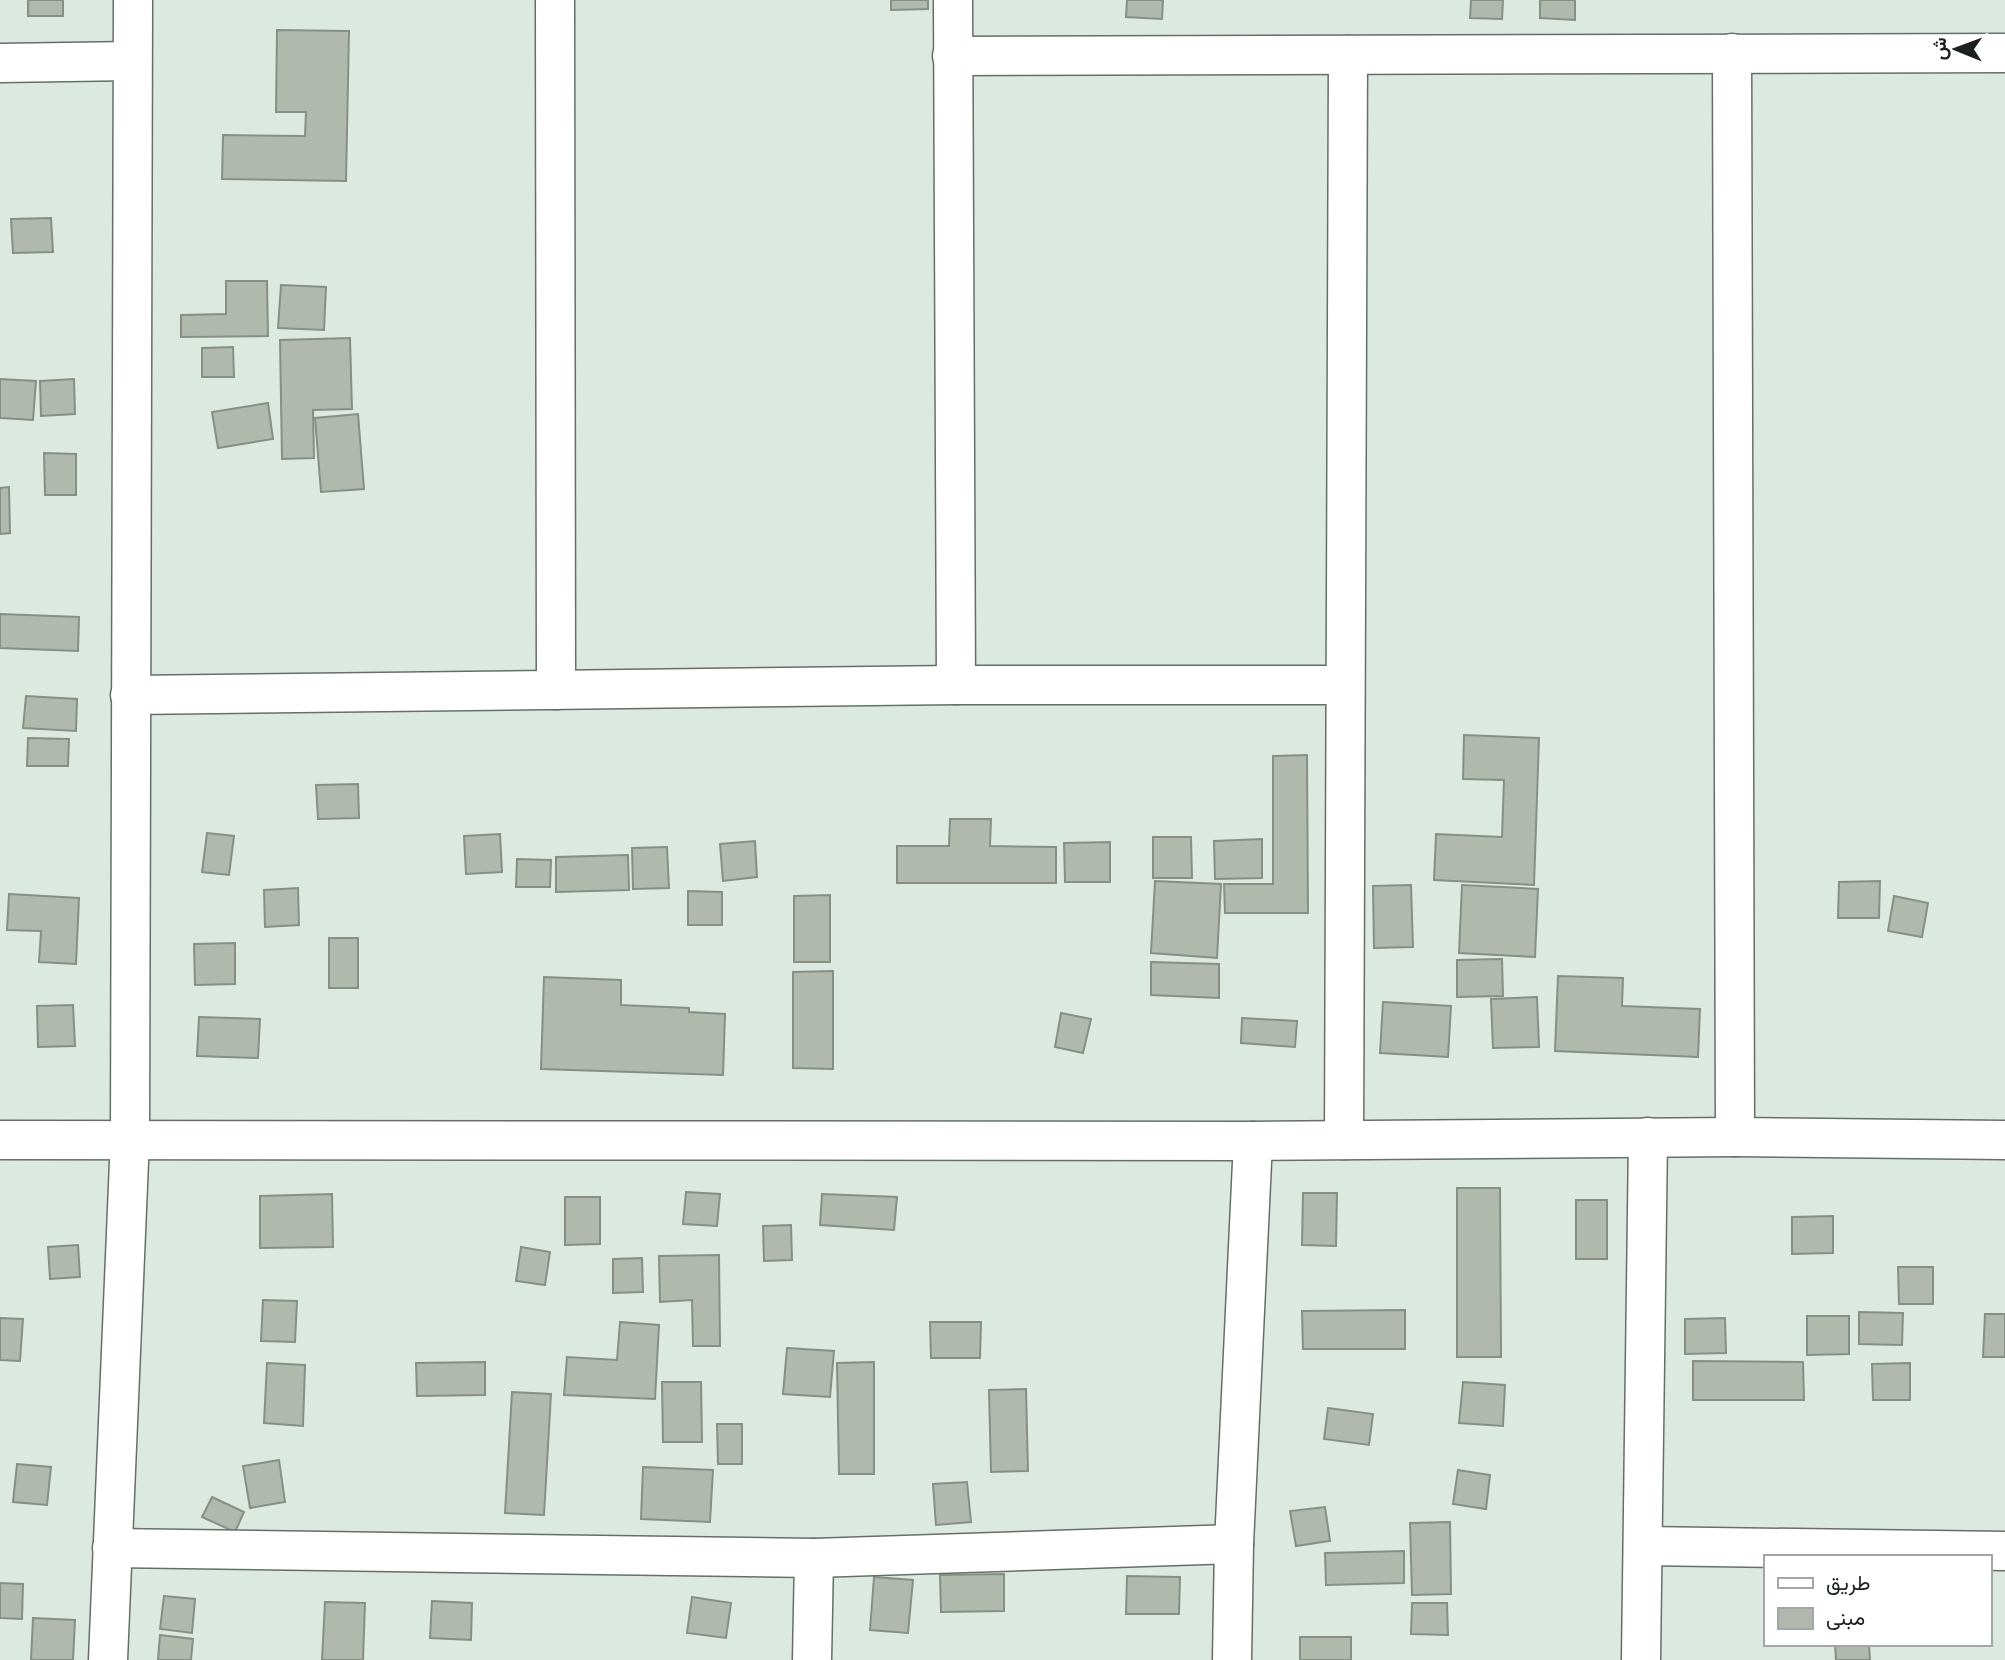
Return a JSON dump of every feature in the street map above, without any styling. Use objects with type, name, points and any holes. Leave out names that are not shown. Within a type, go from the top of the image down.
[{"type":"street","points":[[108,1660],[130,1138],[132,0]]},
{"type":"street","points":[[555,0],[556,690]]},
{"type":"street","points":[[953,0],[956,685]]},
{"type":"street","points":[[1732,53],[1735,1137]]},
{"type":"street","points":[[953,56],[2005,53]]},
{"type":"street","points":[[1344,1140],[1348,55]]},
{"type":"street","points":[[0,63],[132,61]]},
{"type":"street","points":[[130,695],[956,685],[1344,685]]},
{"type":"street","points":[[1641,1660],[1648,1137]]},
{"type":"street","points":[[0,1140],[130,1138],[1253,1142],[1735,1137],[2005,1140]]},
{"type":"street","points":[[1232,1660],[1234,1544],[1253,1142]]},
{"type":"street","points":[[112,1548],[814,1558],[1234,1544]]},
{"type":"street","points":[[1644,1546],[2005,1550]]},
{"type":"street","points":[[813,1660],[814,1558]]},
{"type":"building","points":[[28,0],[63,0],[63,16],[28,16]]},
{"type":"building","points":[[891,0],[928,0],[928,9],[891,10]]},
{"type":"building","points":[[1127,0],[1163,0],[1162,19],[1126,17]]},
{"type":"building","points":[[1471,0],[1503,0],[1502,19],[1470,18]]},
{"type":"building","points":[[1540,0],[1575,0],[1575,20],[1540,18]]},
{"type":"building","points":[[277,30],[349,31],[346,181],[222,179],[223,135],[305,136],[306,112],[276,112]]},
{"type":"building","points":[[51,218],[53,252],[13,253],[11,219]]},
{"type":"building","points":[[226,281],[267,281],[268,336],[181,337],[181,315],[226,314]]},
{"type":"building","points":[[281,285],[326,287],[324,330],[278,328]]},
{"type":"building","points":[[350,338],[352,409],[313,410],[314,458],[282,459],[280,340]]},
{"type":"building","points":[[233,347],[234,377],[202,377],[202,348]]},
{"type":"building","points":[[0,379],[36,381],[33,420],[0,418]]},
{"type":"building","points":[[74,379],[75,414],[41,416],[40,381]]},
{"type":"building","points":[[268,403],[273,439],[218,448],[212,412]]},
{"type":"building","points":[[358,414],[364,489],[321,492],[315,418]]},
{"type":"building","points":[[44,453],[76,454],[76,495],[45,495]]},
{"type":"building","points":[[9,487],[10,533],[0,534],[0,488]]},
{"type":"building","points":[[0,614],[79,617],[78,651],[0,648]]},
{"type":"building","points":[[26,696],[77,699],[76,731],[23,728]]},
{"type":"building","points":[[1464,735],[1539,738],[1534,885],[1434,880],[1436,834],[1502,837],[1504,780],[1463,779]]},
{"type":"building","points":[[28,738],[69,739],[68,766],[27,766]]},
{"type":"building","points":[[1307,755],[1308,913],[1225,913],[1224,884],[1273,884],[1273,756]]},
{"type":"building","points":[[358,784],[359,818],[318,819],[316,785]]},
{"type":"building","points":[[950,819],[991,819],[990,846],[1056,847],[1056,883],[897,883],[897,846],[949,846]]},
{"type":"building","points":[[207,833],[234,836],[229,875],[202,872]]},
{"type":"building","points":[[500,834],[502,872],[466,874],[464,836]]},
{"type":"building","points":[[1153,837],[1191,837],[1192,878],[1153,878]]},
{"type":"building","points":[[1262,839],[1262,878],[1215,879],[1214,841]]},
{"type":"building","points":[[755,841],[757,877],[723,881],[720,844]]},
{"type":"building","points":[[1110,842],[1110,882],[1065,882],[1064,843]]},
{"type":"building","points":[[667,847],[669,888],[633,889],[632,848]]},
{"type":"building","points":[[628,855],[629,890],[556,892],[556,857]]},
{"type":"building","points":[[517,859],[551,860],[550,887],[516,887]]},
{"type":"building","points":[[1155,881],[1221,884],[1217,958],[1151,953]]},
{"type":"building","points":[[1880,881],[1879,918],[1838,918],[1839,882]]},
{"type":"building","points":[[1411,885],[1413,947],[1374,948],[1373,886]]},
{"type":"building","points":[[1462,885],[1538,889],[1535,957],[1459,953]]},
{"type":"building","points":[[298,888],[299,925],[265,927],[264,890]]},
{"type":"building","points":[[688,891],[722,892],[722,925],[688,925]]},
{"type":"building","points":[[9,894],[79,898],[76,964],[39,962],[41,931],[7,930]]},
{"type":"building","points":[[830,895],[830,962],[794,962],[794,896]]},
{"type":"building","points":[[1894,896],[1928,903],[1922,937],[1888,931]]},
{"type":"building","points":[[329,938],[358,938],[358,988],[329,988]]},
{"type":"building","points":[[235,943],[235,984],[195,985],[194,944]]},
{"type":"building","points":[[1502,959],[1503,996],[1457,997],[1457,960]]},
{"type":"building","points":[[1151,962],[1219,964],[1219,998],[1151,995]]},
{"type":"building","points":[[833,971],[833,1069],[793,1068],[793,972]]},
{"type":"building","points":[[1558,976],[1623,978],[1622,1006],[1700,1009],[1698,1057],[1555,1051]]},
{"type":"building","points":[[544,977],[621,980],[621,1005],[689,1008],[689,1012],[725,1014],[723,1075],[541,1069]]},
{"type":"building","points":[[1537,997],[1539,1047],[1493,1048],[1491,999]]},
{"type":"building","points":[[1383,1002],[1451,1006],[1448,1057],[1380,1053]]},
{"type":"building","points":[[73,1005],[75,1046],[38,1047],[37,1006]]},
{"type":"building","points":[[1061,1013],[1091,1019],[1083,1053],[1055,1047]]},
{"type":"building","points":[[199,1017],[260,1019],[258,1058],[197,1056]]},
{"type":"building","points":[[1242,1018],[1297,1021],[1295,1047],[1241,1043]]},
{"type":"building","points":[[1457,1188],[1500,1188],[1501,1357],[1457,1357]]},
{"type":"building","points":[[686,1192],[720,1194],[717,1226],[683,1224]]},
{"type":"building","points":[[1303,1193],[1337,1193],[1336,1246],[1302,1245]]},
{"type":"building","points":[[332,1194],[333,1247],[260,1248],[260,1196]]},
{"type":"building","points":[[822,1194],[897,1197],[894,1230],[820,1225]]},
{"type":"building","points":[[565,1197],[600,1197],[600,1244],[565,1245]]},
{"type":"building","points":[[1576,1200],[1607,1200],[1607,1259],[1576,1259]]},
{"type":"building","points":[[1833,1216],[1833,1253],[1792,1254],[1792,1217]]},
{"type":"building","points":[[791,1225],[792,1260],[764,1261],[763,1226]]},
{"type":"building","points":[[78,1245],[80,1277],[50,1279],[48,1247]]},
{"type":"building","points":[[521,1247],[550,1252],[545,1285],[516,1281]]},
{"type":"building","points":[[719,1255],[720,1346],[693,1346],[692,1300],[660,1302],[659,1256]]},
{"type":"building","points":[[642,1258],[643,1292],[613,1293],[613,1259]]},
{"type":"building","points":[[1898,1267],[1933,1267],[1933,1304],[1899,1304]]},
{"type":"building","points":[[263,1300],[297,1301],[295,1342],[261,1341]]},
{"type":"building","points":[[1405,1310],[1405,1349],[1303,1349],[1302,1311]]},
{"type":"building","points":[[1859,1312],[1903,1313],[1902,1345],[1859,1344]]},
{"type":"building","points":[[1985,1314],[2005,1314],[2005,1357],[1983,1357]]},
{"type":"building","points":[[1807,1316],[1849,1316],[1849,1354],[1807,1355]]},
{"type":"building","points":[[0,1318],[23,1319],[20,1361],[0,1360]]},
{"type":"building","points":[[1725,1318],[1726,1353],[1685,1354],[1685,1319]]},
{"type":"building","points":[[620,1322],[659,1325],[655,1399],[564,1395],[567,1357],[617,1360]]},
{"type":"building","points":[[930,1322],[981,1322],[980,1358],[931,1358]]},
{"type":"building","points":[[787,1348],[834,1351],[830,1397],[783,1394]]},
{"type":"building","points":[[1693,1361],[1803,1362],[1804,1400],[1693,1400]]},
{"type":"building","points":[[485,1362],[485,1395],[417,1396],[416,1363]]},
{"type":"building","points":[[874,1362],[874,1474],[839,1474],[837,1363]]},
{"type":"building","points":[[267,1363],[305,1365],[303,1426],[264,1423]]},
{"type":"building","points":[[1910,1363],[1910,1400],[1873,1400],[1872,1364]]},
{"type":"building","points":[[662,1382],[701,1382],[702,1442],[663,1442]]},
{"type":"building","points":[[1463,1382],[1505,1385],[1503,1426],[1459,1423]]},
{"type":"building","points":[[1026,1389],[1028,1471],[991,1472],[989,1390]]},
{"type":"building","points":[[512,1392],[551,1394],[544,1515],[505,1513]]},
{"type":"building","points":[[1328,1408],[1373,1414],[1369,1445],[1324,1439]]},
{"type":"building","points":[[717,1424],[742,1424],[742,1464],[718,1464]]},
{"type":"building","points":[[279,1460],[285,1502],[250,1508],[243,1466]]},
{"type":"building","points":[[17,1464],[51,1467],[47,1505],[13,1502]]},
{"type":"building","points":[[643,1467],[713,1470],[710,1522],[641,1519]]},
{"type":"building","points":[[1458,1470],[1490,1475],[1486,1509],[1453,1504]]},
{"type":"building","points":[[967,1482],[971,1522],[936,1525],[933,1484]]},
{"type":"building","points":[[212,1497],[244,1512],[235,1532],[202,1517]]},
{"type":"building","points":[[1325,1507],[1330,1541],[1296,1546],[1290,1511]]},
{"type":"building","points":[[1450,1522],[1451,1594],[1412,1595],[1410,1523]]},
{"type":"building","points":[[1404,1551],[1404,1583],[1326,1585],[1325,1553]]},
{"type":"building","points":[[1004,1574],[1004,1611],[941,1612],[940,1575]]},
{"type":"building","points":[[1127,1576],[1180,1577],[1179,1614],[1126,1614]]},
{"type":"building","points":[[874,1577],[913,1580],[908,1633],[870,1630]]},
{"type":"building","points":[[0,1583],[23,1584],[22,1619],[0,1618]]},
{"type":"building","points":[[164,1596],[195,1599],[192,1633],[160,1629]]},
{"type":"building","points":[[692,1597],[731,1603],[726,1638],[687,1633]]},
{"type":"building","points":[[432,1601],[472,1603],[471,1640],[430,1638]]},
{"type":"building","points":[[325,1602],[365,1603],[363,1660],[322,1660]]},
{"type":"building","points":[[1412,1603],[1447,1603],[1448,1635],[1411,1634]]},
{"type":"building","points":[[33,1618],[75,1620],[73,1660],[31,1660]]},
{"type":"building","points":[[160,1635],[193,1639],[191,1660],[158,1660]]},
{"type":"building","points":[[1300,1637],[1351,1637],[1351,1660],[1300,1660]]},
{"type":"building","points":[[1835,1646],[1869,1646],[1870,1660],[1836,1660]]}]
